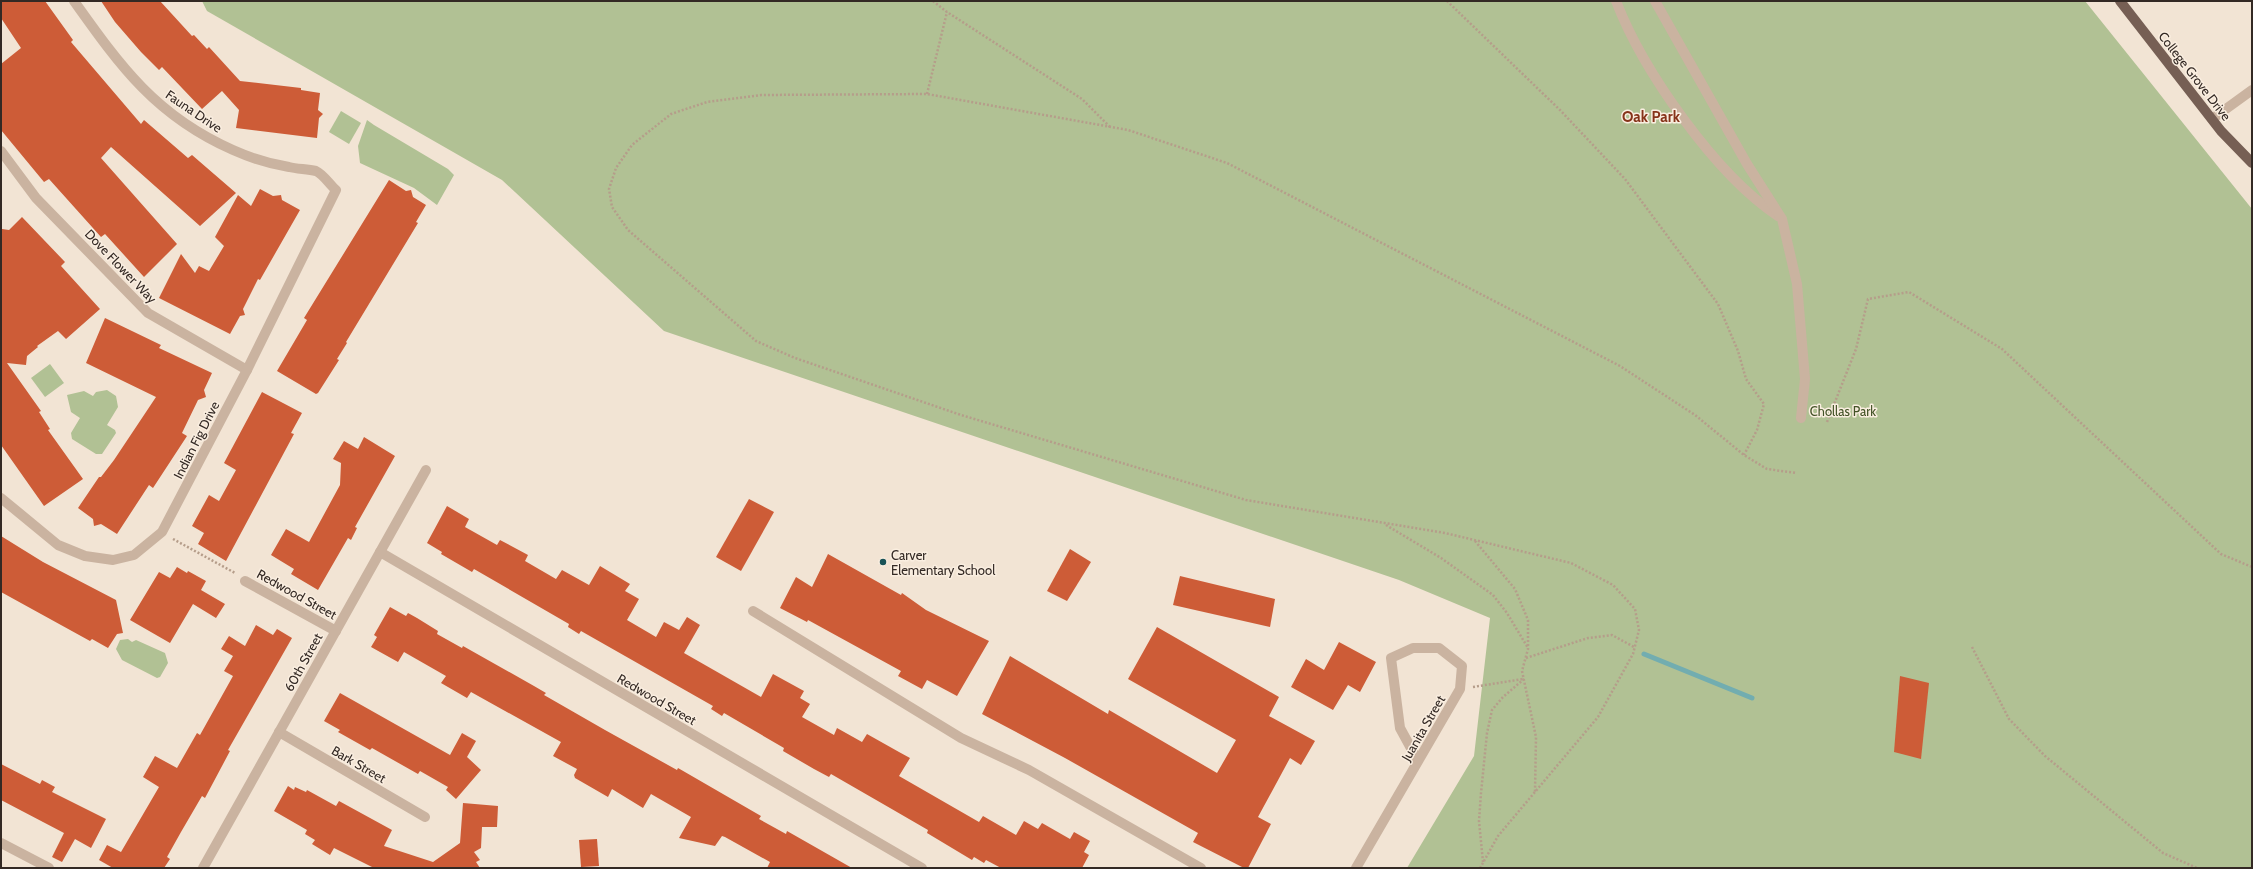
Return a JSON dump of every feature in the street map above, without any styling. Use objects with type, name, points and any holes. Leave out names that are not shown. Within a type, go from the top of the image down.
[{"type":"main road","name":"College Grove Drive","points":[[2120,1],[2212,119],[2252,163]]},
{"type":"street","name":"Fauna Drive","points":[[74,1],[123,68],[149,96],[169,113],[212,140],[235,151],[289,168],[317,172],[336,190]]},
{"type":"street","points":[[1616,1],[1660,86],[1706,146],[1752,196],[1782,219]]},
{"type":"street","points":[[1655,1],[1747,164],[1782,219],[1798,284],[1805,379],[1801,418]]},
{"type":"street","points":[[2212,119],[2252,90]]},
{"type":"street","name":"Dove Flower Way","points":[[1,151],[36,198],[148,313],[247,370]]},
{"type":"street","name":"Indian Fig Drive","points":[[1,498],[58,545],[85,556],[113,560],[134,555],[162,532],[247,370],[336,190]]},
{"type":"street","name":"60th Street","points":[[203,868],[426,470]]},
{"type":"street","name":"Redwood Street","points":[[380,552],[922,868]]},
{"type":"street","name":"Redwood Street","points":[[245,581],[336,631]]},
{"type":"street","points":[[752,611],[961,738],[1029,770],[1201,868]]},
{"type":"street","name":"Juanita Street","points":[[1356,868],[1460,689],[1462,666],[1438,648],[1413,648],[1392,658],[1400,728],[1418,761]]},
{"type":"street","name":"Bark Street","points":[[279,732],[426,817]]},
{"type":"street","points":[[1,843],[49,868]]},
{"type":"path","points":[[933,1],[947,12],[1082,99],[1111,127]]},
{"type":"path","points":[[1447,1],[1560,110],[1624,179],[1718,304],[1738,351],[1746,378],[1764,404],[1757,430],[1744,455]]},
{"type":"path","points":[[927,94],[947,12]]},
{"type":"path","points":[[1480,868],[1498,836],[1598,717],[1617,685],[1634,647],[1639,630],[1635,609],[1613,585],[1572,563],[1475,540],[1246,500],[961,415],[795,358],[756,341],[628,230],[612,207],[609,188],[616,168],[632,145],[670,114],[707,102],[761,95],[927,94],[1128,130],[1227,163],[1620,366],[1695,415],[1744,455],[1767,469],[1796,473]]},
{"type":"path","points":[[1828,422],[1856,349],[1868,300],[1910,292],[2002,349],[2221,554],[2252,567]]},
{"type":"path","points":[[1384,523],[1441,558],[1493,595],[1528,649]]},
{"type":"path","points":[[162,532],[229,569],[245,581]]},
{"type":"path","points":[[1475,540],[1515,589],[1528,620],[1528,649],[1522,671],[1536,737],[1535,793]]},
{"type":"path","points":[[1526,658],[1588,638],[1612,636],[1634,647]]},
{"type":"path","points":[[1972,647],[2010,719],[2045,756],[2163,853],[2197,868]]},
{"type":"path","points":[[1460,689],[1524,679]]},
{"type":"path","points":[[1483,862],[1479,821],[1487,733],[1492,710],[1503,697],[1524,679]]},
{"type":"green space","name":"Chollas Park","points":[[202,1],[2085,1],[2252,209],[2252,868],[1407,868],[1474,756],[1490,618],[1399,580],[664,331],[502,180],[207,11]]},
{"type":"green space","points":[[341,111],[361,123],[349,144],[329,132]]},
{"type":"green space","points":[[367,120],[448,169],[454,175],[437,205],[414,188],[360,163],[358,146]]},
{"type":"green space","points":[[50,364],[64,383],[45,397],[31,378]]},
{"type":"green space","points":[[107,390],[116,396],[118,407],[107,425],[115,430],[116,433],[102,454],[96,454],[72,439],[71,433],[80,418],[71,412],[67,395],[84,391],[93,396],[96,392]]},
{"type":"green space","points":[[128,639],[132,642],[136,640],[165,653],[168,663],[160,677],[157,678],[122,660],[116,649],[120,640]]},
{"type":"building","points":[[1,1],[45,1],[73,40],[71,42],[141,124],[144,120],[188,158],[192,155],[236,193],[200,226],[111,147],[101,158],[177,244],[144,277],[105,234],[101,237],[49,179],[44,182],[1,130],[1,64],[21,48],[1,18]]},
{"type":"building","points":[[101,1],[160,1],[192,36],[194,35],[207,49],[209,47],[240,81],[301,88],[301,90],[320,93],[318,110],[323,114],[319,118],[317,138],[236,128],[239,110],[222,91],[202,109],[162,67],[159,70],[141,52],[115,22]]},
{"type":"building","points":[[389,180],[406,191],[411,190],[413,197],[426,205],[416,222],[418,223],[346,342],[347,343],[337,359],[339,360],[316,394],[277,371],[307,320],[304,318]]},
{"type":"building","points":[[260,189],[273,196],[281,195],[282,200],[300,210],[260,280],[258,279],[243,309],[245,315],[240,316],[230,334],[159,298],[181,254],[195,273],[199,266],[209,271],[224,246],[215,237],[238,195],[251,206]]},
{"type":"building","points":[[22,217],[65,262],[61,266],[100,309],[66,339],[58,331],[37,346],[38,347],[27,356],[26,365],[7,363],[41,411],[39,412],[50,429],[48,430],[83,479],[44,506],[1,445],[2,229],[9,230]]},
{"type":"building","points":[[105,318],[161,345],[159,348],[212,373],[204,390],[206,397],[198,400],[182,433],[187,436],[153,488],[149,485],[117,534],[101,524],[94,526],[93,519],[78,508],[99,477],[101,477],[114,460],[156,397],[86,363]]},
{"type":"building","points":[[262,392],[302,413],[291,433],[294,434],[226,561],[198,544],[204,533],[192,526],[209,495],[219,501],[236,470],[224,463]]},
{"type":"building","points":[[364,437],[395,456],[355,527],[357,528],[351,540],[348,538],[318,590],[291,574],[294,569],[271,555],[286,529],[309,542],[340,485],[341,463],[333,459],[344,441],[358,449]]},
{"type":"building","points":[[749,499],[774,512],[741,571],[716,557]]},
{"type":"building","points":[[447,506],[469,519],[465,527],[497,545],[500,540],[528,555],[525,561],[556,579],[562,570],[589,585],[600,566],[630,584],[625,591],[639,599],[627,620],[656,637],[664,622],[679,630],[687,617],[700,625],[684,653],[761,697],[773,674],[804,691],[800,698],[810,704],[802,717],[834,735],[837,728],[862,742],[867,734],[910,758],[899,776],[979,822],[983,816],[1016,835],[1024,821],[1038,829],[1042,823],[1070,839],[1074,832],[1090,841],[1084,852],[1089,855],[1082,868],[1001,868],[986,860],[984,863],[974,857],[972,860],[927,833],[928,830],[831,774],[829,777],[814,769],[783,751],[784,748],[724,713],[722,716],[711,709],[713,706],[581,631],[579,634],[568,627],[569,624],[474,569],[472,572],[441,554],[442,552],[427,543]]},
{"type":"building","points":[[1,536],[43,562],[116,600],[123,633],[117,634],[108,648],[92,639],[90,641],[1,592]]},
{"type":"building","points":[[1070,549],[1091,562],[1067,601],[1047,591]]},
{"type":"building","points":[[828,554],[901,595],[902,593],[926,610],[989,641],[957,696],[927,680],[922,689],[898,676],[901,671],[808,620],[807,622],[780,608],[796,577],[812,587]]},
{"type":"building","points":[[177,567],[206,581],[201,590],[225,604],[216,618],[193,604],[170,643],[130,620],[159,572],[170,578]]},
{"type":"building","points":[[1180,576],[1275,599],[1270,627],[1173,605]]},
{"type":"building","points":[[390,607],[406,616],[408,613],[417,618],[438,631],[437,634],[462,648],[463,646],[534,686],[546,693],[544,695],[605,730],[677,770],[678,768],[761,816],[759,819],[786,834],[787,831],[852,868],[767,868],[770,862],[725,837],[722,836],[715,846],[679,838],[691,817],[651,794],[643,808],[612,789],[608,797],[575,778],[574,775],[577,769],[553,756],[561,742],[471,692],[467,698],[441,683],[446,676],[404,652],[398,662],[371,647],[377,637],[374,635]]},
{"type":"building","points":[[256,625],[273,635],[277,629],[292,638],[228,750],[230,751],[205,798],[202,796],[167,857],[170,859],[164,868],[113,868],[99,860],[107,845],[121,852],[159,787],[143,777],[155,756],[177,768],[197,733],[200,735],[233,676],[224,671],[233,656],[221,649],[229,636],[245,646]]},
{"type":"building","points":[[1157,627],[1279,697],[1269,716],[1315,741],[1301,765],[1290,758],[1258,817],[1271,824],[1248,868],[1244,868],[1193,842],[1198,833],[1065,758],[982,714],[1010,656],[1108,714],[1109,710],[1217,773],[1236,740],[1128,679]]},
{"type":"building","points":[[1339,642],[1376,662],[1360,692],[1348,685],[1333,710],[1291,687],[1306,659],[1324,670]]},
{"type":"building","points":[[1900,676],[1929,683],[1921,759],[1894,752]]},
{"type":"building","points":[[340,693],[450,755],[462,733],[476,741],[467,757],[481,770],[456,799],[446,790],[448,787],[420,771],[418,774],[372,748],[370,750],[338,732],[340,730],[324,721]]},
{"type":"building","points":[[1,764],[40,784],[42,780],[55,787],[52,792],[106,819],[91,848],[75,839],[62,862],[52,857],[64,833],[1,800]]},
{"type":"building","points":[[288,786],[294,790],[295,787],[306,792],[307,790],[336,806],[339,801],[392,830],[384,846],[433,862],[460,843],[463,803],[498,806],[497,827],[482,827],[481,848],[474,852],[480,860],[476,862],[480,868],[374,868],[334,848],[330,855],[312,844],[315,840],[305,834],[307,830],[274,811]]},
{"type":"building","points":[[597,839],[599,866],[581,867],[579,840]]},
{"type":"waterway","points":[[1644,654],[1752,698]]},
{"type":"place","name":"Carver Elementary School","points":[[883,562]]},
{"type":"district","name":"Oak Park","points":[[1651,117]]}]
